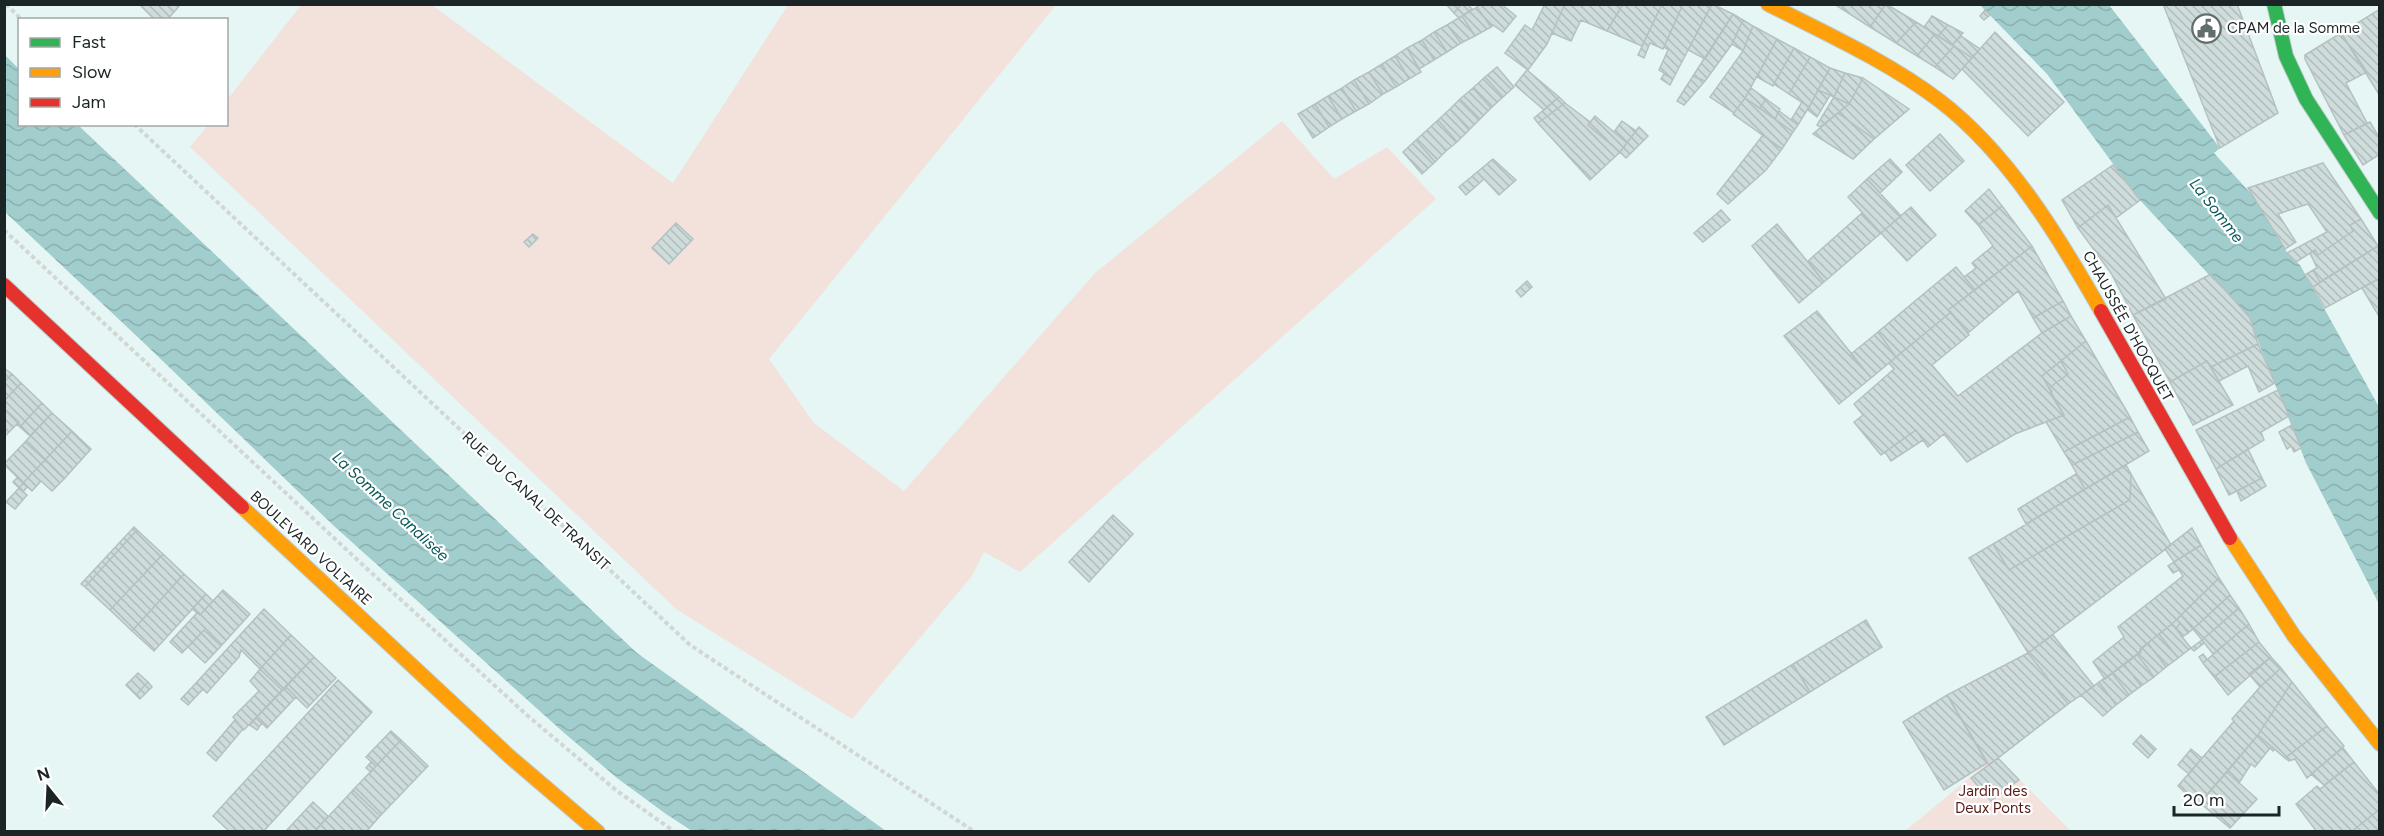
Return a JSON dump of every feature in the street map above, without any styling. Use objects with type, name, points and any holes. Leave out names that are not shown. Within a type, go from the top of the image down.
[{"type":"street","name":"CHAUSSÉE D'HOCQUET","points":[[1768,4],[1871,58],[1939,100],[1985,143],[2019,181],[2081,275],[2247,566],[2294,636],[2379,744]]},
{"type":"street","points":[[2274,4],[2286,56],[2306,99],[2379,213]]},
{"type":"street","name":"BOULEVARD VOLTAIRE","points":[[4,285],[509,756],[598,831]]},
{"type":"path","points":[[6,4],[20,18]]},
{"type":"path","name":"RUE DU CANAL DE TRANSIT","points":[[136,126],[690,645],[975,831]]},
{"type":"path","points":[[4,230],[363,566],[528,716],[617,791],[675,831]]},
{"type":"green space","points":[[301,5],[432,5],[673,183],[788,5],[1056,5],[769,359],[814,423],[904,491],[1095,273],[1282,121],[1334,179],[1387,147],[1436,199],[1020,572],[984,552],[972,576],[852,719],[676,609],[190,147],[207,126],[228,126],[228,99]]},
{"type":"green space","name":"Jardin des Deux Ponts","points":[[1998,758],[2071,831],[1904,832],[1987,763]]},
{"type":"water","name":"La Somme","points":[[1980,5],[2109,5],[2220,148],[2214,153],[2255,198],[2288,254],[2300,265],[2379,407],[2379,604],[2306,463],[2249,318],[2139,199],[2047,74]]},
{"type":"water","name":"La Somme Canalisée","points":[[5,55],[18,68],[18,126],[79,126],[637,653],[886,831],[692,831],[666,814],[617,778],[562,731],[334,526],[5,212]]},
{"type":"building","points":[[139,4],[181,4],[169,18],[153,18]]},
{"type":"building","points":[[1446,4],[1462,4],[1454,13]]},
{"type":"building","points":[[1462,4],[1467,4],[1472,9],[1459,18],[1454,13]]},
{"type":"building","points":[[1480,4],[1501,4],[1516,16],[1503,32],[1493,25],[1491,27],[1477,7]]},
{"type":"building","points":[[1545,4],[1565,4],[1547,44],[1528,70],[1505,53],[1525,25],[1532,30]]},
{"type":"building","points":[[1565,4],[1623,4],[1607,31],[1581,20],[1571,41],[1552,33]]},
{"type":"building","points":[[1623,4],[1662,4],[1642,46],[1607,31]]},
{"type":"building","points":[[1662,4],[1683,4],[1663,49],[1650,43],[1644,58],[1638,55]]},
{"type":"building","points":[[1683,4],[1712,4],[1673,79],[1659,70],[1668,50],[1664,47]]},
{"type":"building","points":[[1712,4],[1733,14],[1705,59],[1688,50]]},
{"type":"building","points":[[1834,4],[1886,4],[1870,27]]},
{"type":"building","points":[[1886,4],[1916,22],[1896,43],[1870,27]]},
{"type":"building","points":[[2163,4],[2237,4],[2278,113],[2220,148]]},
{"type":"building","points":[[1477,7],[1491,27],[1475,36],[1462,16]]},
{"type":"building","points":[[2380,9],[2380,96],[2341,33]]},
{"type":"building","points":[[1985,10],[1990,15],[1984,20],[1980,16]]},
{"type":"building","points":[[1733,14],[1743,20],[1732,44],[1705,81],[1693,76]]},
{"type":"building","points":[[1462,16],[1475,36],[1461,43],[1447,25]]},
{"type":"building","points":[[1932,16],[1948,25],[1938,36],[1924,27]]},
{"type":"building","points":[[1743,20],[1753,26],[1743,51],[1732,44]]},
{"type":"building","points":[[1916,22],[1935,34],[1917,56],[1896,43]]},
{"type":"building","points":[[1447,25],[1461,43],[1447,52],[1434,32]]},
{"type":"building","points":[[1948,25],[1963,33],[1952,45],[1938,36]]},
{"type":"building","points":[[1753,26],[1777,39],[1745,98],[1734,113],[1710,97],[1743,51]]},
{"type":"building","points":[[1434,32],[1447,52],[1434,60],[1422,40]]},
{"type":"building","points":[[1995,32],[2064,102],[2028,136],[1962,69]]},
{"type":"building","points":[[2341,33],[2367,72],[2346,83],[2367,123],[2344,135],[2305,59],[2305,55]]},
{"type":"building","points":[[1935,34],[1954,46],[1935,67],[1917,56]]},
{"type":"building","points":[[1961,36],[1980,49],[1972,58],[1952,45]]},
{"type":"building","points":[[1777,39],[1794,48],[1773,86],[1757,77]]},
{"type":"building","points":[[1422,40],[1434,60],[1419,69],[1407,48]]},
{"type":"building","points":[[1954,46],[1972,58],[1953,79],[1935,67]]},
{"type":"building","points":[[1407,48],[1421,72],[1409,79],[1395,56]]},
{"type":"building","points":[[1794,48],[1810,57],[1789,94],[1774,84]]},
{"type":"building","points":[[1395,56],[1409,79],[1396,87],[1382,64]]},
{"type":"building","points":[[1810,57],[1830,68],[1809,107],[1789,94]]},
{"type":"building","points":[[1382,64],[1396,87],[1383,94],[1369,72]]},
{"type":"building","points":[[1497,67],[1514,87],[1503,97],[1485,77]]},
{"type":"building","points":[[1830,68],[1845,73],[1834,97],[1818,90]]},
{"type":"building","points":[[1527,70],[1559,97],[1544,110],[1515,85]]},
{"type":"building","points":[[1369,72],[1383,94],[1369,104],[1354,80]]},
{"type":"building","points":[[1845,73],[1863,78],[1849,104],[1834,97]]},
{"type":"building","points":[[1664,74],[1673,79],[1670,85],[1661,79]]},
{"type":"building","points":[[1693,76],[1705,81],[1684,105],[1677,101]]},
{"type":"building","points":[[1485,77],[1503,97],[1491,108],[1473,88]]},
{"type":"building","points":[[1863,78],[1909,109],[1874,139],[1838,113],[1849,104]]},
{"type":"building","points":[[1354,80],[1369,104],[1356,111],[1342,88]]},
{"type":"building","points":[[1342,88],[1356,111],[1342,119],[1328,96]]},
{"type":"building","points":[[1473,88],[1491,108],[1480,119],[1460,99]]},
{"type":"building","points":[[1751,88],[1766,99],[1760,108],[1745,98]]},
{"type":"building","points":[[1818,90],[1830,95],[1817,117],[1808,110]]},
{"type":"building","points":[[1328,96],[1342,119],[1329,127],[1315,104]]},
{"type":"building","points":[[1559,97],[1565,103],[1538,123],[1534,118]]},
{"type":"building","points":[[1834,97],[1849,104],[1820,127],[1817,125]]},
{"type":"building","points":[[1745,98],[1793,132],[1782,149],[1733,114]]},
{"type":"building","points":[[1460,99],[1480,119],[1469,130],[1450,109]]},
{"type":"building","points":[[1766,99],[1780,109],[1775,119],[1760,108]]},
{"type":"building","points":[[1802,102],[1809,107],[1798,125],[1791,120]]},
{"type":"building","points":[[1565,103],[1590,122],[1588,125],[1620,152],[1590,180],[1538,123]]},
{"type":"building","points":[[1315,104],[1329,127],[1313,138],[1298,114]]},
{"type":"building","points":[[1450,109],[1469,130],[1457,142],[1438,120]]},
{"type":"building","points":[[1779,111],[1798,125],[1793,132],[1775,119]]},
{"type":"building","points":[[1838,113],[1874,139],[1853,159],[1813,134]]},
{"type":"building","points":[[1595,116],[1627,143],[1620,152],[1588,125]]},
{"type":"building","points":[[1438,120],[1457,142],[1446,151],[1427,130]]},
{"type":"building","points":[[1622,121],[1636,131],[1627,143],[1614,132]]},
{"type":"building","points":[[2370,122],[2380,139],[2380,154],[2363,165],[2344,135]]},
{"type":"building","points":[[1639,127],[1648,136],[1626,158],[1620,152]]},
{"type":"building","points":[[1427,130],[1446,151],[1435,162],[1416,140]]},
{"type":"building","points":[[1940,134],[1964,161],[1930,191],[1906,165]]},
{"type":"building","points":[[1763,135],[1782,149],[1766,170],[1728,204],[1717,194]]},
{"type":"building","points":[[1416,140],[1435,162],[1422,174],[1403,152]]},
{"type":"building","points":[[1493,159],[1516,180],[1499,195],[1484,179],[1466,195],[1459,187]]},
{"type":"building","points":[[1890,159],[1902,172],[1880,193],[1867,179]]},
{"type":"building","points":[[2323,163],[2361,219],[2350,225],[2353,231],[2318,255],[2315,250],[2296,262],[2287,253],[2327,232],[2308,204],[2278,214],[2296,242],[2285,249],[2248,188]]},
{"type":"building","points":[[2113,165],[2140,200],[2116,218],[2108,205],[2078,228],[2062,200]]},
{"type":"building","points":[[1867,179],[1901,216],[1881,233],[1848,197]]},
{"type":"building","points":[[1989,189],[2002,206],[1978,225],[1965,211]]},
{"type":"building","points":[[2108,205],[2166,299],[2133,315],[2111,273],[2078,228]]},
{"type":"building","points":[[2002,206],[2032,246],[1975,290],[1964,277],[1976,268],[1972,263],[1993,246],[1978,225]]},
{"type":"building","points":[[1911,207],[1936,235],[1907,261],[1881,233]]},
{"type":"building","points":[[1721,210],[1730,220],[1703,242],[1694,233]]},
{"type":"building","points":[[1862,213],[1881,233],[1824,282],[1808,261]]},
{"type":"building","points":[[2361,219],[2378,246],[2320,282],[2313,270],[2317,268],[2310,253],[2315,250],[2318,255],[2353,231],[2350,225]]},
{"type":"building","points":[[676,223],[693,239],[669,264],[652,248]]},
{"type":"building","points":[[1777,224],[1824,282],[1799,303],[1752,246]]},
{"type":"building","points":[[533,234],[538,238],[529,247],[524,242]]},
{"type":"building","points":[[2032,246],[2063,301],[2033,318],[2018,291],[1968,333],[1948,310]]},
{"type":"building","points":[[2378,246],[2380,278],[2325,308],[2313,287]]},
{"type":"building","points":[[1956,267],[1975,290],[1948,310],[1951,312],[1896,357],[1878,332]]},
{"type":"building","points":[[2313,270],[2320,282],[2313,287],[2305,275]]},
{"type":"building","points":[[2211,274],[2250,318],[2258,344],[2211,367],[2207,361],[2170,382],[2133,315]]},
{"type":"building","points":[[2380,278],[2380,318],[2362,288]]},
{"type":"building","points":[[1527,281],[1532,287],[1521,297],[1516,291]]},
{"type":"building","points":[[2063,301],[2071,316],[2042,333],[2033,318]]},
{"type":"building","points":[[1817,311],[1871,378],[1839,404],[1784,336]]},
{"type":"building","points":[[1951,312],[1969,335],[1932,365],[1958,396],[2042,333],[2071,316],[2086,341],[2042,376],[2064,415],[2015,434],[1967,462],[1944,434],[1928,447],[1916,430],[1881,455],[1854,422],[1863,415],[1854,404],[1894,369],[1889,363]]},
{"type":"building","points":[[1878,332],[1896,357],[1871,378],[1851,354]]},
{"type":"building","points":[[2086,341],[2130,417],[2064,452],[2046,422],[2064,415],[2049,388],[2068,374],[2061,361]]},
{"type":"building","points":[[2258,344],[2275,383],[2259,392],[2248,366],[2219,381],[2211,367]]},
{"type":"building","points":[[2061,361],[2068,374],[2049,388],[2042,376]]},
{"type":"building","points":[[2207,361],[2233,405],[2193,425],[2170,382]]},
{"type":"building","points":[[4,368],[12,374],[4,382]]},
{"type":"building","points":[[12,374],[21,383],[4,401],[4,382]]},
{"type":"building","points":[[21,383],[42,403],[20,427],[17,424],[19,422],[4,408],[4,401]]},
{"type":"building","points":[[2278,390],[2289,416],[2261,432],[2264,440],[2216,469],[2196,430]]},
{"type":"building","points":[[42,403],[52,413],[30,436],[20,427]]},
{"type":"building","points":[[4,408],[19,422],[4,437]]},
{"type":"building","points":[[52,413],[72,431],[45,460],[25,442]]},
{"type":"building","points":[[2130,417],[2138,432],[2072,465],[2064,452]]},
{"type":"building","points":[[2292,425],[2301,448],[2294,452],[2291,446],[2287,449],[2279,432]]},
{"type":"building","points":[[1916,430],[1923,440],[1891,461],[1885,452]]},
{"type":"building","points":[[72,431],[91,449],[64,479],[45,460]]},
{"type":"building","points":[[2138,432],[2149,451],[2085,489],[2072,465]]},
{"type":"building","points":[[25,442],[45,460],[23,483],[4,464]]},
{"type":"building","points":[[2248,449],[2262,478],[2229,495],[2216,469]]},
{"type":"building","points":[[45,460],[64,479],[52,491],[41,481],[32,491],[23,483]]},
{"type":"building","points":[[2126,465],[2131,474],[2128,501],[2009,570],[1993,544]]},
{"type":"building","points":[[2076,474],[2085,489],[2026,524],[2018,509]]},
{"type":"building","points":[[2131,474],[2171,545],[2028,653],[1969,558],[1993,544],[2009,570],[2128,501]]},
{"type":"building","points":[[17,478],[23,483],[19,488],[13,482]]},
{"type":"building","points":[[2262,478],[2266,486],[2241,501],[2237,491]]},
{"type":"building","points":[[23,483],[27,487],[23,492],[19,488]]},
{"type":"building","points":[[19,488],[27,495],[15,509],[6,502]]},
{"type":"building","points":[[1113,515],[1133,534],[1089,582],[1069,562]]},
{"type":"building","points":[[134,527],[137,530],[85,587],[81,584]]},
{"type":"building","points":[[2192,528],[2201,545],[2174,562],[2165,549]]},
{"type":"building","points":[[137,530],[163,554],[110,610],[85,587]]},
{"type":"building","points":[[2201,545],[2219,578],[2172,624],[2140,649],[2141,652],[2105,679],[2093,662],[2124,637],[2118,627],[2183,576],[2174,562]]},
{"type":"building","points":[[163,554],[184,574],[132,631],[110,610]]},
{"type":"building","points":[[2174,562],[2179,570],[2173,573],[2168,566]]},
{"type":"building","points":[[184,574],[206,594],[154,651],[132,631]]},
{"type":"building","points":[[2219,578],[2230,595],[2193,629],[2181,615]]},
{"type":"building","points":[[223,590],[250,614],[221,646],[204,630],[182,653],[170,642]]},
{"type":"building","points":[[206,594],[213,601],[200,615],[192,609]]},
{"type":"building","points":[[2230,595],[2239,608],[2202,640],[2193,629]]},
{"type":"building","points":[[2239,608],[2249,624],[2213,654],[2202,640]]},
{"type":"building","points":[[264,609],[291,635],[260,669],[241,650],[239,657],[207,693],[196,683]]},
{"type":"building","points":[[2181,615],[2193,629],[2188,633],[2180,623],[2176,629],[2172,624]]},
{"type":"building","points":[[1866,620],[1882,647],[1810,692],[1793,664]]},
{"type":"building","points":[[2180,623],[2188,633],[2182,637],[2176,629]]},
{"type":"building","points":[[2172,624],[2191,648],[2178,658],[2159,634]]},
{"type":"building","points":[[2249,624],[2259,642],[2214,677],[2203,663]]},
{"type":"building","points":[[204,630],[221,646],[205,663],[188,647]]},
{"type":"building","points":[[2159,634],[2178,658],[2166,667],[2148,643]]},
{"type":"building","points":[[291,635],[314,657],[282,690],[260,669]]},
{"type":"building","points":[[2053,635],[2094,686],[2068,704],[2028,653]]},
{"type":"building","points":[[2202,640],[2204,643],[2194,651],[2191,648]]},
{"type":"building","points":[[2259,642],[2271,657],[2228,695],[2214,677]]},
{"type":"building","points":[[2148,643],[2166,667],[2154,677],[2137,654]]},
{"type":"building","points":[[2028,653],[2068,704],[1989,765],[1947,695]]},
{"type":"building","points":[[2137,654],[2154,677],[2141,686],[2124,664]]},
{"type":"building","points":[[2203,654],[2207,659],[2203,663],[2199,657]]},
{"type":"building","points":[[314,657],[336,678],[307,708],[286,687]]},
{"type":"building","points":[[2271,657],[2281,668],[2260,687],[2249,674]]},
{"type":"building","points":[[1793,664],[1810,692],[1724,745],[1706,717]]},
{"type":"building","points":[[2124,664],[2141,686],[2129,695],[2112,673]]},
{"type":"building","points":[[2281,668],[2292,682],[2258,735],[2198,805],[2178,786],[2234,721],[2232,719],[2260,687]]},
{"type":"building","points":[[260,669],[282,690],[244,730],[233,717],[259,691],[250,681]]},
{"type":"building","points":[[138,673],[148,682],[136,695],[126,685]]},
{"type":"building","points":[[2112,673],[2129,695],[2116,705],[2099,682]]},
{"type":"building","points":[[338,680],[372,712],[263,832],[230,832],[213,816]]},
{"type":"building","points":[[148,682],[152,687],[140,699],[136,695]]},
{"type":"building","points":[[2099,682],[2116,705],[2103,716],[2081,695]]},
{"type":"building","points":[[2292,682],[2327,726],[2285,758],[2258,735]]},
{"type":"building","points":[[196,683],[203,689],[188,705],[181,699]]},
{"type":"building","points":[[286,687],[296,697],[267,728],[256,718]]},
{"type":"building","points":[[1947,695],[1987,763],[1944,790],[1903,722]]},
{"type":"building","points":[[256,718],[262,723],[257,730],[250,725]]},
{"type":"building","points":[[235,720],[243,729],[216,761],[207,753]]},
{"type":"building","points":[[2327,726],[2344,746],[2307,778],[2295,759],[2289,761],[2285,758]]},
{"type":"building","points":[[391,731],[401,740],[376,766],[366,757]]},
{"type":"building","points":[[2141,735],[2156,749],[2148,758],[2133,744]]},
{"type":"building","points":[[2258,735],[2274,749],[2273,751],[2270,748],[2255,767],[2251,764],[2239,783],[2227,772]]},
{"type":"building","points":[[401,740],[428,766],[380,816],[353,790]]},
{"type":"building","points":[[2343,748],[2354,762],[2324,785],[2311,774]]},
{"type":"building","points":[[2191,749],[2202,758],[2189,774],[2178,765]]},
{"type":"building","points":[[1998,758],[2019,780],[1991,801],[1971,778]]},
{"type":"building","points":[[371,762],[376,766],[371,772],[366,768]]},
{"type":"building","points":[[2354,762],[2380,795],[2380,809],[2351,832],[2317,832],[2296,804],[2317,786],[2320,789]]},
{"type":"building","points":[[2227,772],[2257,799],[2230,828],[2200,803]]},
{"type":"building","points":[[353,790],[380,816],[366,832],[314,832]]},
{"type":"building","points":[[313,802],[328,816],[314,832],[285,832]]},
{"type":"building","points":[[2380,809],[2380,832],[2351,832]]},
{"type":"traffic: fast","points":[[2274,4],[2286,56],[2306,99],[2380,213]]},
{"type":"traffic: slow","points":[[1768,4],[1900,73],[1965,122],[1988,145],[2030,198],[2068,254],[2101,311]]},
{"type":"traffic: slow","points":[[242,507],[509,756],[598,832]]},
{"type":"traffic: slow","points":[[2230,538],[2294,636],[2380,744]]},
{"type":"traffic: jam","points":[[4,285],[242,507]]},
{"type":"traffic: jam","points":[[2101,311],[2230,538]]},
{"type":"place","name":"CPAM de la Somme","points":[[2206,28]]}]
